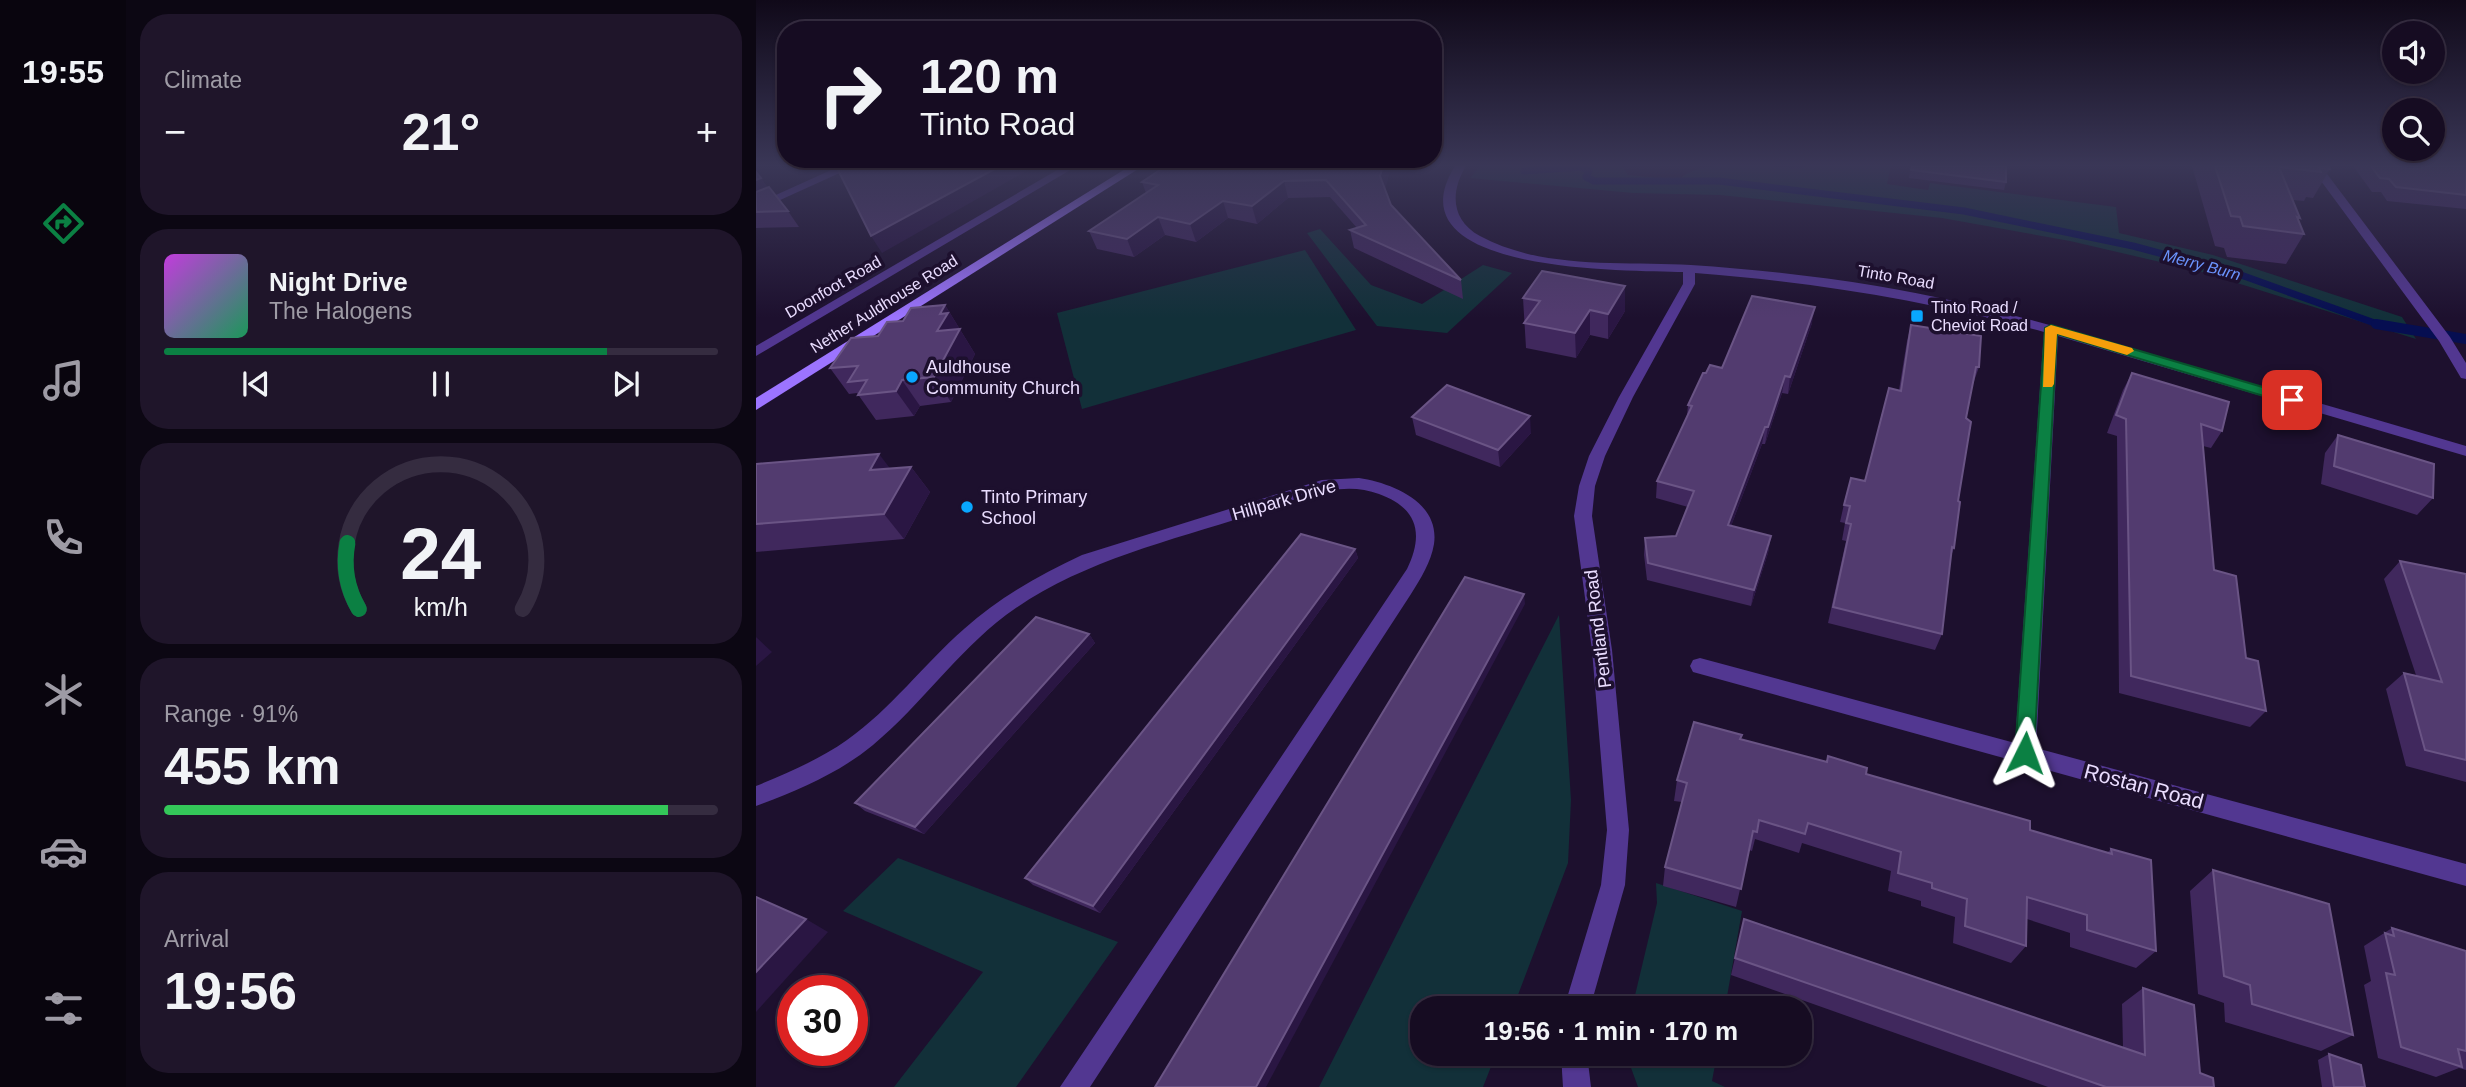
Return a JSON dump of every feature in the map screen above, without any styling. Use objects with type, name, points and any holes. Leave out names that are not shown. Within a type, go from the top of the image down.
[{"type":"main road","name":"Nether Auldhouse Road","points":[[756,405],[1057,217]]},
{"type":"street","name":"Doonfoot Road","points":[[756,352],[986,217]]},
{"type":"street","name":"Tinto Road","points":[[1452,217],[1475,238],[1510,253],[1544,261],[1797,278],[1880,291],[2051,328],[2466,451]]},
{"type":"street","points":[[2352,217],[2445,340],[2466,375]]},
{"type":"street","name":"Pentland Road","points":[[1581,996],[1613,885],[1618,830],[1602,650],[1584,516],[1587,486],[1597,456],[1626,397],[1689,284],[1689,269]]},
{"type":"street","points":[[2025,753],[2051,328]]},
{"type":"street","name":"Hillpark Drive","points":[[756,796],[827,763],[863,741],[906,703],[957,647],[991,617],[1055,575],[1088,560],[1321,485],[1348,482],[1372,485],[1406,500],[1420,516],[1426,530],[1425,546],[1419,564],[1405,589],[1074,1087]]},
{"type":"street","name":"Rostan Road","points":[[1700,666],[2466,875]]},
{"type":"street","points":[[1575,1066],[1577,1087]]},
{"type":"shaded area","points":[[1930,217],[2117,217],[2119,233],[2213,255],[2402,317],[2416,339],[2199,271],[2070,241]]},
{"type":"shaded area","points":[[1320,229],[1371,285],[1422,304],[1483,265],[1512,273],[1447,333],[1377,326],[1307,233]]},
{"type":"shaded area","points":[[1305,250],[1356,330],[1082,409],[1057,313]]},
{"type":"shaded area","points":[[1559,615],[1571,800],[1568,863],[1518,996],[1410,996],[1410,1066],[1491,1066],[1483,1087],[1319,1087]]},
{"type":"shaded area","points":[[898,858],[1118,942],[1016,1087],[894,1087],[983,972],[843,911]]},
{"type":"shaded area","points":[[1656,883],[1742,911],[1727,996],[1635,996],[1657,903]]},
{"type":"shaded area","points":[[1630,1066],[1715,1066],[1712,1081],[1725,1087],[1638,1087]]},
{"type":"building","points":[[861,217],[907,217],[871,236]]},
{"type":"building","points":[[1110,217],[1200,217],[1190,224],[1158,217],[1127,239],[1089,231]]},
{"type":"building","points":[[1359,217],[1402,217],[1461,280],[1350,230],[1366,225]]},
{"type":"building","points":[[2238,217],[2299,217],[2297,217],[2304,234],[2243,226]]},
{"type":"building","points":[[1542,271],[1625,286],[1608,314],[1590,310],[1575,333],[1524,323],[1540,301],[1523,298]]},
{"type":"building","points":[[1752,296],[1815,307],[1790,377],[1785,376],[1768,427],[1765,427],[1728,525],[1771,536],[1754,590],[1648,563],[1645,538],[1676,536],[1694,491],[1657,481],[1692,406],[1688,405],[1703,373],[1706,373],[1710,365],[1722,368]]},
{"type":"building","points":[[945,305],[940,314],[948,313],[937,331],[960,329],[934,377],[902,380],[896,391],[858,395],[867,380],[848,382],[858,366],[830,368],[851,338],[878,336],[887,322],[903,321],[911,308]]},
{"type":"building","points":[[1911,325],[1981,336],[1979,367],[1976,367],[1966,418],[1971,422],[1958,501],[1960,502],[1942,634],[1833,607],[1851,524],[1846,523],[1850,506],[1844,505],[1851,478],[1865,481],[1889,388],[1901,391]]},
{"type":"building","points":[[2132,373],[2229,402],[2222,431],[2201,424],[2214,570],[2236,576],[2246,658],[2258,661],[2266,711],[2131,676],[2126,419],[2116,415]]},
{"type":"building","points":[[1447,385],[1530,416],[1498,450],[1412,417]]},
{"type":"building","points":[[2338,435],[2434,464],[2433,498],[2334,466]]},
{"type":"building","points":[[879,454],[870,470],[911,467],[884,514],[756,524],[756,464]]},
{"type":"building","points":[[1301,534],[1355,549],[1093,906],[1025,878]]},
{"type":"building","points":[[2400,561],[2466,574],[2466,760],[2425,750],[2404,673],[2442,682]]},
{"type":"building","points":[[1465,577],[1524,594],[1256,1087],[1155,1087]]},
{"type":"building","points":[[1036,617],[1089,634],[915,827],[855,803]]},
{"type":"building","points":[[1694,722],[1742,735],[1740,739],[1827,762],[1828,756],[1867,768],[1866,774],[2030,821],[2030,830],[2112,854],[2111,849],[2151,860],[2156,951],[2087,930],[2087,915],[2027,897],[2026,946],[1965,926],[1967,899],[1932,888],[1932,883],[1898,873],[1901,852],[1808,823],[1805,834],[1759,820],[1757,832],[1753,831],[1741,889],[1665,867],[1687,783],[1677,780]]},
{"type":"building","points":[[2213,870],[2329,904],[2353,1035],[2252,1004],[2250,985],[2224,976]]},
{"type":"building","points":[[756,897],[806,919],[756,972]]},
{"type":"building","points":[[1744,919],[2145,1055],[2143,988],[2194,1005],[2200,1073],[2213,1078],[2214,1087],[2106,1087],[1735,958]]},
{"type":"building","points":[[2392,928],[2466,951],[2466,1051],[2458,1049],[2462,1067],[2401,1047],[2386,973],[2395,975],[2385,933],[2394,936]]},
{"type":"building","points":[[2329,1054],[2361,1065],[2365,1087],[2334,1087]]},
{"type":"waterway","name":"Merry Burn","points":[[1992,217],[2133,246],[2241,275],[2379,324]]},
{"type":"waterway","name":"Merry Burn","points":[[2379,324],[2466,339]]},
{"type":"waterway","name":"Merry Burn","points":[[2379,324],[2383,326]]},
{"type":"slow traffic","points":[[2047,384],[2051,328],[2127,351]]},
{"type":"place","name":"Tinto Road / Cheviot Road","points":[[1917,316]]},
{"type":"place","name":"Auldhouse Community Church","points":[[912,377]]},
{"type":"place","name":"Tinto Primary School","points":[[967,507]]},
{"type":"route","points":[[2025,753],[2051,328],[2292,400]]}]
